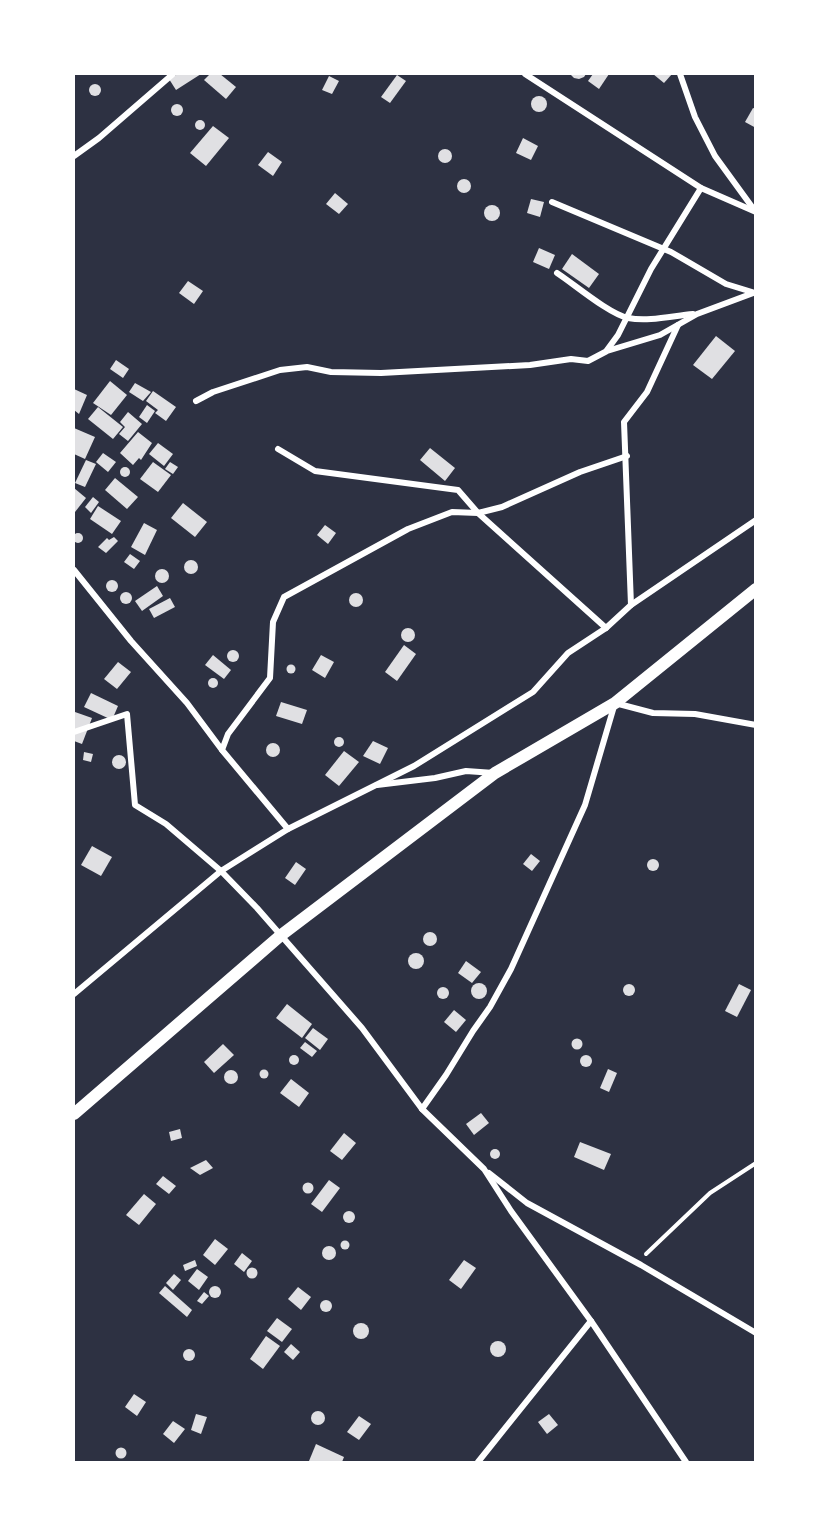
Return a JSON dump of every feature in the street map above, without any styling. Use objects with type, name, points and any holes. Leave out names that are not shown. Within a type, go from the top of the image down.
[{"type":"main road","points":[[74,1114],[280,936],[495,773],[615,703],[756,589]]},
{"type":"street","points":[[74,156],[99,138],[172,74]]},
{"type":"street","points":[[525,74],[701,188],[756,212]]},
{"type":"street","points":[[680,74],[695,117],[715,156],[756,212]]},
{"type":"street","points":[[607,351],[663,249],[701,188]]},
{"type":"street","points":[[552,201],[663,249],[726,285],[755,293]]},
{"type":"street","points":[[557,273],[626,318],[643,319],[697,314]]},
{"type":"street","points":[[196,401],[213,392],[280,370],[307,367],[331,372],[381,373],[464,370],[473,367],[530,365],[571,359],[588,361],[607,351],[660,335],[697,314],[755,293]]},
{"type":"street","points":[[631,605],[624,422],[647,392],[678,325]]},
{"type":"street","points":[[278,449],[315,471],[458,490],[478,513],[606,628]]},
{"type":"street","points":[[222,750],[228,734],[270,678],[273,622],[284,597],[408,529],[452,512],[478,513],[502,507],[580,472],[627,456]]},
{"type":"street","points":[[74,994],[221,871],[288,829],[414,766],[532,692],[568,653],[606,628],[631,605],[756,520]]},
{"type":"street","points":[[74,570],[131,641],[187,703],[222,750],[288,829]]},
{"type":"street","points":[[422,1109],[446,1075],[472,1030],[490,1007],[511,969],[585,805],[615,703],[652,713],[695,714],[756,725]]},
{"type":"street","points":[[74,732],[127,714],[135,805],[166,824],[221,871],[257,908],[362,1028],[422,1109],[484,1169],[527,1203],[640,1265],[756,1333]]},
{"type":"street","points":[[370,786],[435,778],[466,771],[495,773]]},
{"type":"street","points":[[484,1169],[511,1211],[591,1321],[686,1462]]},
{"type":"street","points":[[478,1462],[591,1321]]},
{"type":"path","points":[[640,1265],[648,1250],[710,1193],[756,1163]]},
{"type":"building","points":[[178,74],[201,74],[176,90],[169,79]]},
{"type":"building","points":[[210,74],[220,74],[236,87],[226,99],[204,80]]},
{"type":"building","points":[[570,74],[586,74],[579,79]]},
{"type":"building","points":[[593,74],[609,74],[599,89],[588,81]]},
{"type":"building","points":[[653,74],[672,74],[664,83]]},
{"type":"building","points":[[397,75],[406,81],[390,103],[381,97]]},
{"type":"building","points":[[329,76],[339,81],[332,94],[322,90]]},
{"type":"building","points":[[95,84],[101,90],[95,96],[89,90]]},
{"type":"building","points":[[539,96],[545,98],[547,104],[545,110],[539,112],[533,110],[531,104],[533,98]]},
{"type":"building","points":[[179,104],[183,110],[179,116],[175,116],[171,108]]},
{"type":"building","points":[[753,108],[756,109],[756,128],[745,122]]},
{"type":"building","points":[[200,120],[204,121],[204,129],[200,130],[196,129],[195,125],[196,121]]},
{"type":"building","points":[[213,126],[229,138],[206,166],[190,153]]},
{"type":"building","points":[[523,138],[538,146],[531,160],[516,153]]},
{"type":"building","points":[[442,149],[448,149],[452,156],[448,163],[442,163],[438,159],[438,153]]},
{"type":"building","points":[[268,152],[282,162],[273,176],[258,165]]},
{"type":"building","points":[[464,179],[469,181],[471,186],[469,191],[464,193],[459,191],[457,186],[459,181]]},
{"type":"building","points":[[335,193],[348,204],[339,214],[326,204]]},
{"type":"building","points":[[531,199],[544,202],[540,217],[527,213]]},
{"type":"building","points":[[492,205],[498,207],[500,213],[498,219],[492,221],[486,219],[484,213],[486,207]]},
{"type":"building","points":[[539,248],[555,255],[549,269],[533,262]]},
{"type":"building","points":[[572,254],[599,274],[589,288],[562,269]]},
{"type":"building","points":[[188,281],[203,291],[194,304],[179,293]]},
{"type":"building","points":[[716,336],[735,351],[712,379],[693,365]]},
{"type":"building","points":[[116,360],[129,369],[123,378],[110,369]]},
{"type":"building","points":[[110,381],[127,395],[111,415],[93,403]]},
{"type":"building","points":[[135,383],[151,392],[143,401],[129,392]]},
{"type":"building","points":[[74,389],[87,395],[79,414],[74,410]]},
{"type":"building","points":[[153,391],[176,407],[166,421],[155,413],[158,410],[146,401]]},
{"type":"building","points":[[147,405],[155,411],[147,423],[139,417]]},
{"type":"building","points":[[98,407],[123,427],[113,439],[88,419]]},
{"type":"building","points":[[128,412],[142,424],[128,441],[119,434],[125,427],[120,422]]},
{"type":"building","points":[[74,428],[95,437],[85,459],[74,454]]},
{"type":"building","points":[[138,432],[152,443],[141,460],[139,458],[133,465],[120,453]]},
{"type":"building","points":[[158,443],[173,454],[164,466],[149,454]]},
{"type":"building","points":[[430,448],[455,468],[445,481],[420,460]]},
{"type":"building","points":[[103,453],[116,462],[108,472],[96,462]]},
{"type":"building","points":[[86,460],[96,464],[85,487],[75,483]]},
{"type":"building","points":[[153,462],[171,475],[158,492],[140,479]]},
{"type":"building","points":[[170,462],[178,467],[173,474],[165,469]]},
{"type":"building","points":[[125,467],[129,468],[129,476],[125,477],[121,476],[120,472],[121,468]]},
{"type":"building","points":[[115,478],[138,497],[127,509],[105,490]]},
{"type":"building","points":[[74,488],[86,498],[75,512],[74,511]]},
{"type":"building","points":[[93,497],[99,502],[91,513],[85,507]]},
{"type":"building","points":[[183,503],[207,522],[195,537],[171,518]]},
{"type":"building","points":[[98,506],[121,521],[112,534],[90,519]]},
{"type":"building","points":[[144,523],[157,530],[145,555],[131,547]]},
{"type":"building","points":[[325,525],[336,533],[328,544],[317,535]]},
{"type":"building","points":[[78,533],[82,534],[82,542],[78,543],[74,542],[73,538],[74,534]]},
{"type":"building","points":[[114,537],[118,541],[106,553],[98,547],[107,538],[109,540]]},
{"type":"building","points":[[130,554],[140,561],[134,569],[124,562]]},
{"type":"building","points":[[188,560],[194,560],[198,567],[194,574],[188,574],[184,570],[184,564]]},
{"type":"building","points":[[162,569],[167,571],[169,576],[167,581],[162,583],[157,581],[155,576],[157,571]]},
{"type":"building","points":[[114,580],[118,586],[114,592],[110,592],[106,584]]},
{"type":"building","points":[[157,586],[163,596],[142,611],[135,601]]},
{"type":"building","points":[[128,592],[132,598],[128,604],[124,604],[120,596]]},
{"type":"building","points":[[356,593],[361,595],[363,600],[361,605],[356,607],[351,605],[349,600],[351,595]]},
{"type":"building","points":[[170,598],[175,607],[154,618],[149,609]]},
{"type":"building","points":[[408,628],[413,630],[415,635],[413,640],[408,642],[403,640],[401,635],[403,630]]},
{"type":"building","points":[[404,645],[416,654],[397,681],[385,672]]},
{"type":"building","points":[[235,650],[238,651],[238,661],[231,662],[228,661],[227,654],[228,651]]},
{"type":"building","points":[[213,655],[231,670],[224,679],[205,665]]},
{"type":"building","points":[[321,655],[334,662],[325,678],[312,670]]},
{"type":"building","points":[[118,662],[131,672],[117,689],[104,679]]},
{"type":"building","points":[[291,665],[295,669],[291,673],[287,669]]},
{"type":"building","points":[[213,678],[217,679],[217,687],[213,688],[209,687],[208,683],[209,679]]},
{"type":"building","points":[[91,693],[118,706],[112,720],[84,707]]},
{"type":"building","points":[[281,702],[307,710],[302,724],[276,716]]},
{"type":"building","points":[[75,712],[92,718],[82,744],[74,741]]},
{"type":"building","points":[[339,737],[343,738],[343,746],[339,747],[335,746],[334,742],[335,738]]},
{"type":"building","points":[[373,741],[388,748],[380,764],[363,756]]},
{"type":"building","points":[[270,743],[276,743],[280,750],[276,757],[270,757],[266,753],[266,747]]},
{"type":"building","points":[[344,751],[359,762],[339,786],[325,775]]},
{"type":"building","points":[[84,752],[93,754],[91,762],[83,760]]},
{"type":"building","points":[[116,755],[122,755],[126,762],[122,769],[116,769],[112,765],[112,759]]},
{"type":"building","points":[[92,846],[112,857],[101,876],[81,865]]},
{"type":"building","points":[[531,854],[540,861],[532,871],[523,864]]},
{"type":"building","points":[[655,859],[658,860],[658,870],[651,871],[648,870],[647,863],[648,860]]},
{"type":"building","points":[[296,862],[306,869],[295,885],[285,878]]},
{"type":"building","points":[[427,932],[433,932],[437,939],[433,946],[427,946],[423,942],[423,936]]},
{"type":"building","points":[[416,953],[424,961],[416,969],[408,961]]},
{"type":"building","points":[[466,961],[481,972],[472,983],[458,973]]},
{"type":"building","points":[[479,983],[485,985],[487,991],[485,997],[479,999],[473,997],[471,991],[473,985]]},
{"type":"building","points":[[631,984],[635,990],[631,996],[627,996],[623,988]]},
{"type":"building","points":[[739,984],[751,990],[737,1017],[725,1011]]},
{"type":"building","points":[[443,987],[449,993],[443,999],[437,993]]},
{"type":"building","points":[[287,1004],[312,1024],[302,1038],[276,1018]]},
{"type":"building","points":[[454,1010],[466,1020],[456,1032],[444,1022]]},
{"type":"building","points":[[313,1028],[328,1039],[320,1050],[305,1038]]},
{"type":"building","points":[[577,1038],[583,1044],[577,1050],[571,1044]]},
{"type":"building","points":[[305,1042],[317,1051],[312,1057],[300,1048]]},
{"type":"building","points":[[223,1044],[234,1055],[214,1073],[204,1062]]},
{"type":"building","points":[[294,1055],[299,1060],[294,1065],[289,1060]]},
{"type":"building","points":[[586,1055],[592,1061],[586,1067],[580,1061]]},
{"type":"building","points":[[608,1069],[617,1073],[609,1092],[600,1088]]},
{"type":"building","points":[[231,1070],[236,1072],[238,1077],[236,1082],[231,1084],[226,1082],[224,1077],[226,1072]]},
{"type":"building","points":[[264,1070],[268,1074],[264,1078],[260,1074]]},
{"type":"building","points":[[291,1079],[309,1093],[299,1107],[280,1093]]},
{"type":"building","points":[[481,1113],[489,1123],[474,1135],[466,1124]]},
{"type":"building","points":[[180,1129],[182,1138],[171,1141],[169,1132]]},
{"type":"building","points":[[344,1133],[356,1143],[342,1160],[330,1151]]},
{"type":"building","points":[[580,1142],[611,1154],[604,1170],[574,1157]]},
{"type":"building","points":[[495,1149],[500,1154],[495,1159],[490,1154]]},
{"type":"building","points":[[206,1160],[213,1168],[200,1175],[190,1168]]},
{"type":"building","points":[[163,1176],[176,1186],[169,1194],[156,1184]]},
{"type":"building","points":[[329,1180],[340,1188],[322,1212],[311,1204]]},
{"type":"building","points":[[308,1183],[312,1184],[312,1192],[308,1193],[304,1192],[303,1188],[304,1184]]},
{"type":"building","points":[[144,1194],[156,1204],[139,1225],[126,1215]]},
{"type":"building","points":[[351,1211],[355,1217],[351,1223],[347,1223],[343,1215]]},
{"type":"building","points":[[215,1239],[228,1249],[215,1265],[203,1255]]},
{"type":"building","points":[[345,1240],[350,1245],[345,1250],[340,1245]]},
{"type":"building","points":[[326,1246],[332,1246],[336,1253],[332,1260],[326,1260],[322,1256],[322,1250]]},
{"type":"building","points":[[242,1253],[252,1261],[244,1272],[234,1264]]},
{"type":"building","points":[[195,1260],[197,1266],[185,1271],[183,1265]]},
{"type":"building","points":[[464,1260],[476,1268],[461,1289],[449,1280]]},
{"type":"building","points":[[252,1268],[256,1269],[256,1277],[252,1278],[248,1277],[247,1273],[248,1269]]},
{"type":"building","points":[[197,1269],[208,1277],[199,1290],[188,1281]]},
{"type":"building","points":[[174,1274],[181,1280],[173,1290],[166,1283]]},
{"type":"building","points":[[165,1286],[192,1310],[187,1317],[159,1293]]},
{"type":"building","points":[[217,1286],[221,1292],[217,1298],[213,1298],[209,1290]]},
{"type":"building","points":[[298,1287],[311,1297],[301,1310],[288,1299]]},
{"type":"building","points":[[204,1292],[209,1296],[202,1304],[197,1301]]},
{"type":"building","points":[[328,1300],[332,1306],[328,1312],[324,1312],[320,1304]]},
{"type":"building","points":[[277,1318],[292,1329],[282,1342],[267,1331]]},
{"type":"building","points":[[358,1323],[364,1323],[369,1331],[367,1337],[358,1339],[353,1334],[353,1328]]},
{"type":"building","points":[[266,1336],[280,1346],[263,1369],[250,1359]]},
{"type":"building","points":[[498,1341],[506,1349],[498,1357],[490,1349]]},
{"type":"building","points":[[291,1344],[300,1352],[293,1360],[284,1352]]},
{"type":"building","points":[[191,1349],[195,1355],[191,1361],[187,1361],[183,1353]]},
{"type":"building","points":[[134,1394],[146,1402],[137,1416],[125,1407]]},
{"type":"building","points":[[318,1411],[323,1413],[325,1418],[323,1423],[318,1425],[313,1423],[311,1418],[313,1413]]},
{"type":"building","points":[[196,1414],[207,1417],[201,1434],[191,1430]]},
{"type":"building","points":[[549,1414],[558,1425],[547,1434],[538,1422]]},
{"type":"building","points":[[359,1416],[371,1424],[359,1440],[347,1432]]},
{"type":"building","points":[[173,1421],[185,1429],[174,1443],[163,1434]]},
{"type":"building","points":[[316,1444],[344,1457],[342,1462],[309,1461]]},
{"type":"building","points":[[121,1447],[127,1453],[121,1459],[115,1453]]}]
